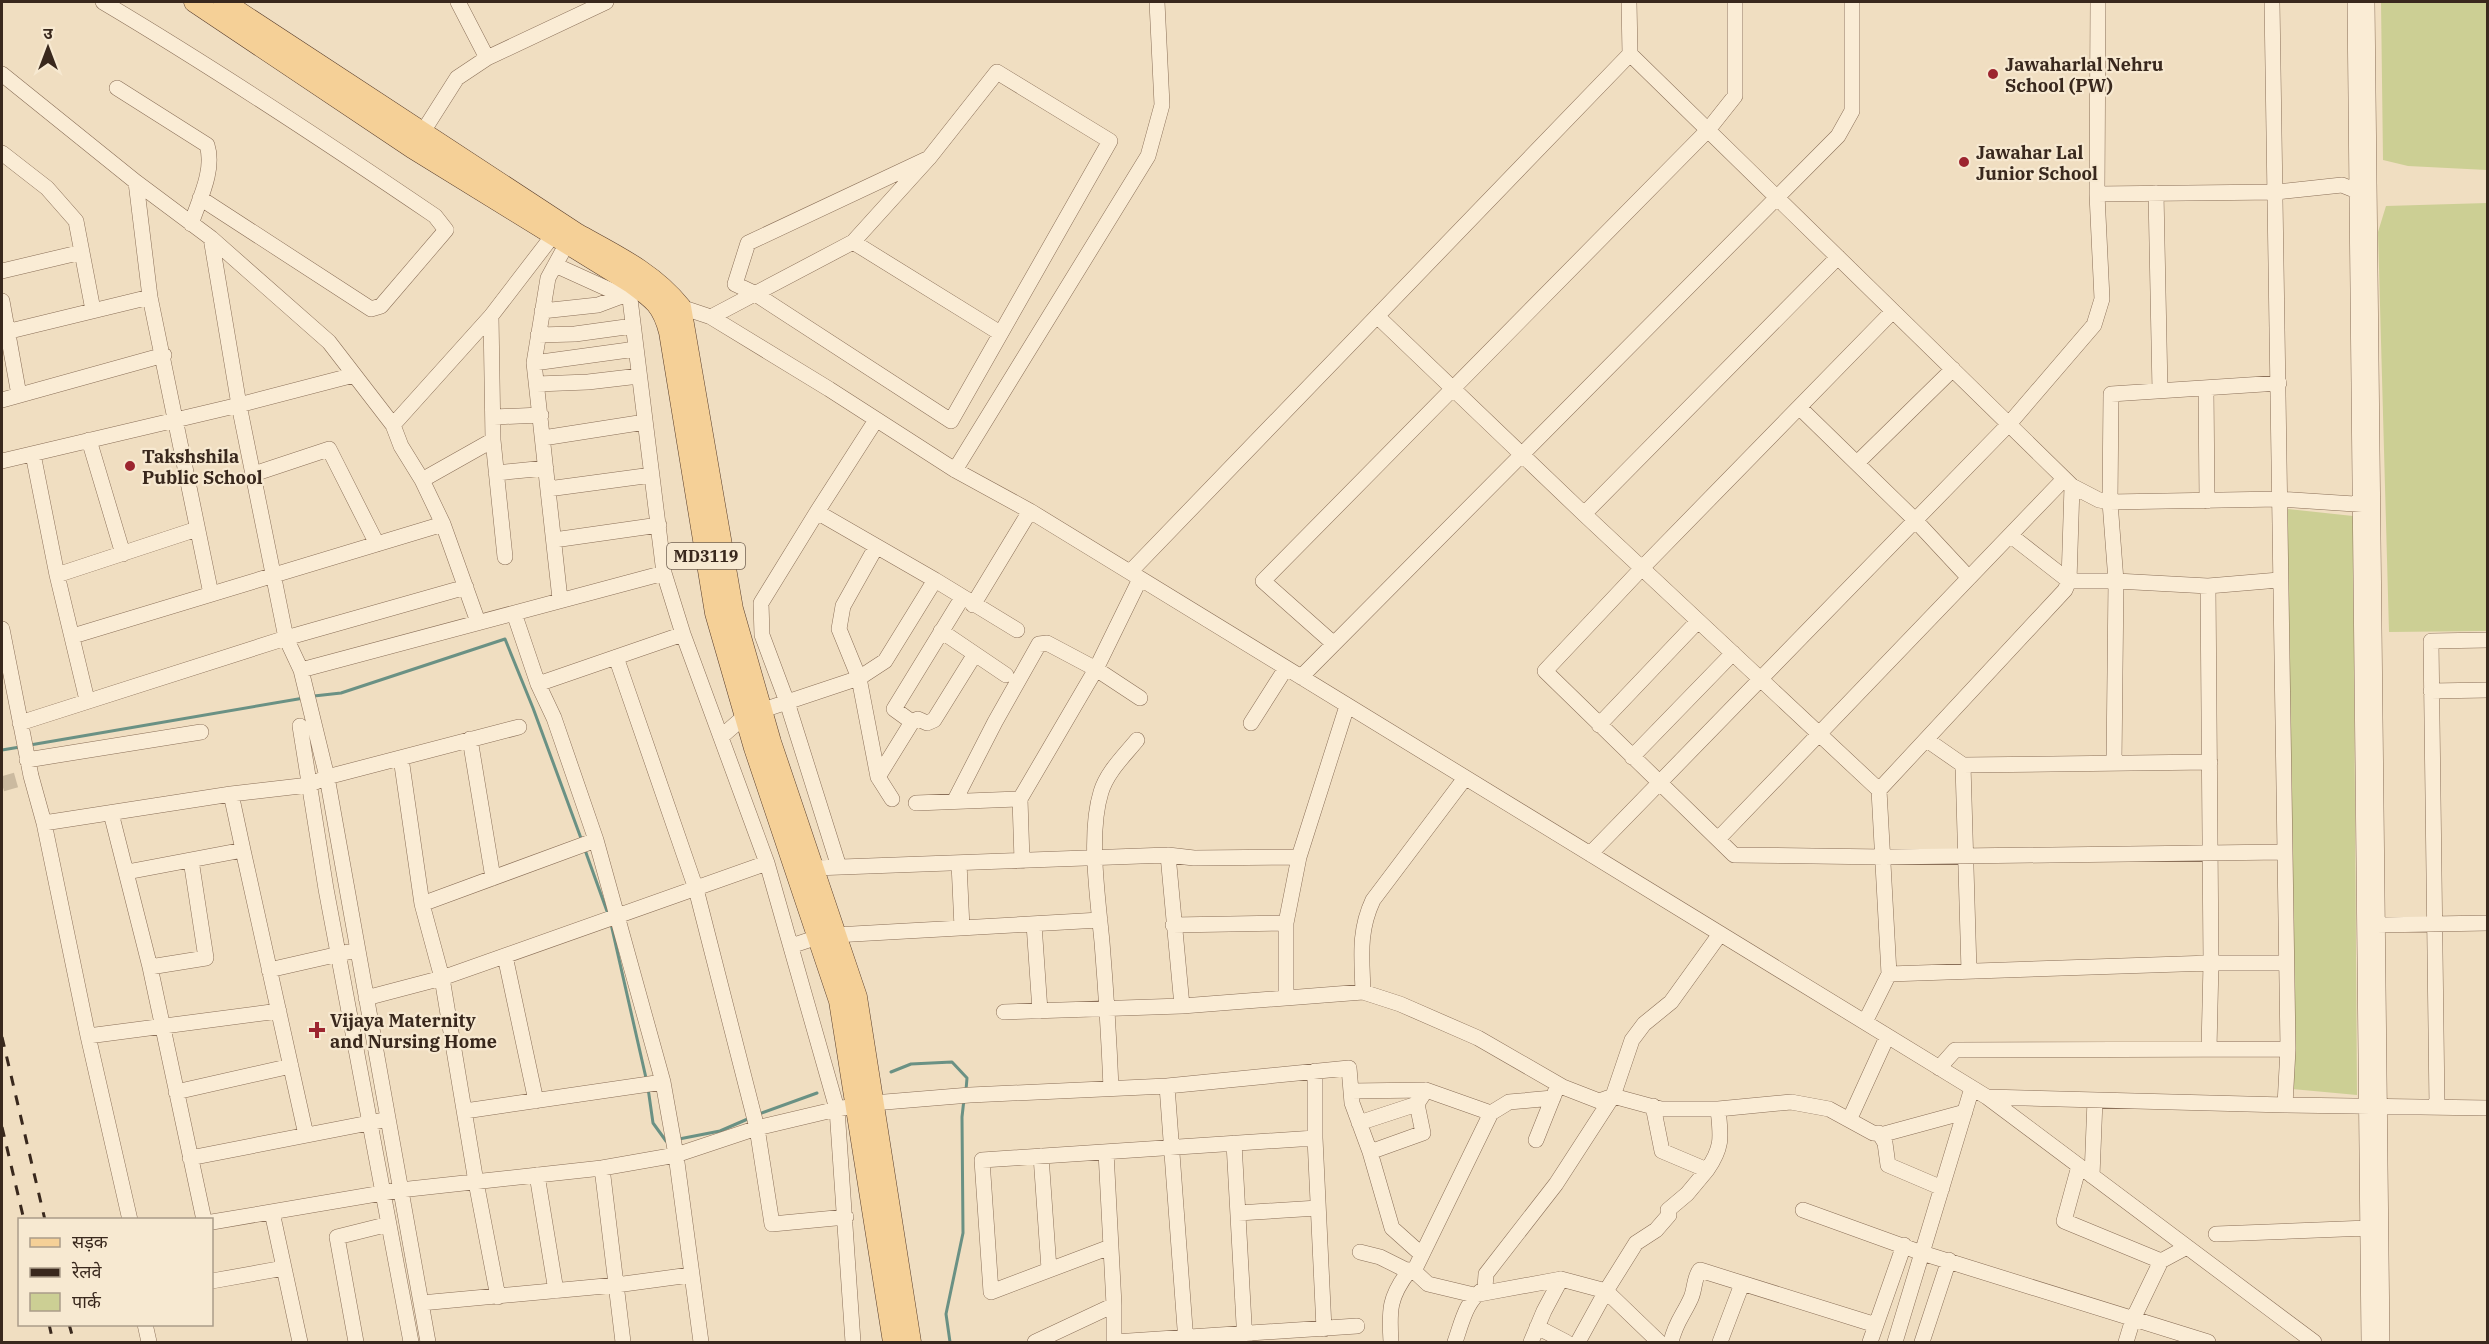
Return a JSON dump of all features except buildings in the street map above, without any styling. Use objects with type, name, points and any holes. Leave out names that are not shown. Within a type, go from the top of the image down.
[{"type":"main road","points":[[194,2],[417,140],[565,236],[630,286],[657,281],[672,309]]},
{"type":"main road","points":[[224,2],[417,140]]},
{"type":"main road","name":"MD3119","points":[[672,309],[754,713],[827,936],[857,997],[855,1106],[893,1342]]},
{"type":"main road","name":"MD3119","points":[[754,713],[814,868],[827,936]]},
{"type":"main road","name":"MD3119","points":[[855,1106],[911,1342]]},
{"type":"street","points":[[103,2],[196,57],[349,158],[435,216],[446,230],[381,306],[371,309],[200,198]]},
{"type":"street","points":[[458,2],[487,58]]},
{"type":"street","points":[[417,140],[457,78],[487,58],[575,8],[606,2]]},
{"type":"street","points":[[955,470],[1148,156],[1162,105],[1157,2]]},
{"type":"street","points":[[1629,2],[1630,54],[2068,482],[2099,500],[2110,502],[2279,499],[2367,505]]},
{"type":"street","points":[[1334,644],[1263,581],[1708,129],[1736,96],[1735,2]]},
{"type":"street","points":[[1301,677],[1838,136],[1852,111],[1852,2]]},
{"type":"street","points":[[1590,854],[2008,424],[2094,325],[2102,299],[2097,195],[2097,2]]},
{"type":"street","points":[[2272,2],[2277,192],[2279,579],[2288,1049],[2284,1106]]},
{"type":"street","points":[[2355,2],[2364,190],[2373,1107],[2382,1342]]},
{"type":"street","points":[[2363,172],[2367,2]]},
{"type":"street","points":[[1022,861],[1020,799],[1095,669],[1135,575],[1377,316],[1630,54]]},
{"type":"street","points":[[711,317],[754,293],[853,242],[929,158],[997,72],[1110,141],[951,421],[754,293],[735,284],[748,243],[929,158]]},
{"type":"street","points":[[2,74],[136,182],[211,238],[329,342],[393,425],[401,446],[422,480],[443,524],[478,621]]},
{"type":"street","points":[[117,88],[207,145],[210,156],[192,224]]},
{"type":"street","points":[[2,153],[46,188],[76,221],[93,310]]},
{"type":"street","points":[[2342,185],[2363,172]]},
{"type":"street","points":[[136,182],[150,297],[164,355],[174,419],[211,594]]},
{"type":"street","points":[[2097,195],[2277,192],[2342,185],[2364,190]]},
{"type":"street","points":[[2156,193],[2160,391]]},
{"type":"street","points":[[560,599],[534,363],[548,278],[565,236]]},
{"type":"street","points":[[393,425],[565,236]]},
{"type":"street","points":[[211,238],[239,405],[286,638],[303,677],[327,777],[356,950],[428,1342]]},
{"type":"street","points":[[853,242],[1000,333]]},
{"type":"street","points":[[2,271],[82,252]]},
{"type":"street","points":[[1584,514],[1838,257]]},
{"type":"street","points":[[555,265],[630,286]]},
{"type":"street","points":[[542,311],[598,305],[630,286]]},
{"type":"street","points":[[630,286],[664,573],[767,864],[791,946],[855,1106],[846,1216],[853,1342]]},
{"type":"street","points":[[6,332],[150,297]]},
{"type":"street","points":[[2,301],[19,395]]},
{"type":"street","points":[[672,309],[711,317],[955,470],[1030,511],[1987,1097],[2314,1342]]},
{"type":"street","points":[[1893,311],[1642,568],[1545,671],[1734,855],[1884,857],[2283,852]]},
{"type":"street","points":[[490,316],[493,440],[506,557]]},
{"type":"street","points":[[1377,316],[1584,514],[1879,790],[1889,974],[1865,1022]]},
{"type":"street","points":[[538,335],[575,334],[633,326]]},
{"type":"street","points":[[534,363],[636,349]]},
{"type":"street","points":[[2,400],[164,355]]},
{"type":"street","points":[[1857,463],[1953,369]]},
{"type":"street","points":[[2,461],[239,405],[354,375]]},
{"type":"street","points":[[537,384],[588,382],[639,376]]},
{"type":"street","points":[[2114,763],[2116,581],[2110,502],[2111,394],[2278,383]]},
{"type":"street","points":[[2206,388],[2207,501]]},
{"type":"street","points":[[1800,408],[1915,520],[1969,578]]},
{"type":"street","points":[[494,417],[541,415]]},
{"type":"street","points":[[839,867],[787,702],[762,635],[761,603],[816,512],[876,420]]},
{"type":"street","points":[[543,438],[645,422]]},
{"type":"street","points":[[89,440],[123,554]]},
{"type":"street","points":[[422,480],[493,440]]},
{"type":"street","points":[[254,474],[329,449],[377,544]]},
{"type":"street","points":[[33,454],[57,575],[87,700]]},
{"type":"street","points":[[496,472],[546,468]]},
{"type":"street","points":[[548,489],[652,475]]},
{"type":"street","points":[[1719,838],[2010,535],[2068,482]]},
{"type":"street","points":[[1879,790],[2065,590],[2069,581],[2068,482]]},
{"type":"street","points":[[2367,505],[2377,925],[2368,1228],[2369,1342]]},
{"type":"street","points":[[912,722],[894,709],[941,631],[967,602],[1030,511]]},
{"type":"street","points":[[816,512],[935,579],[967,602],[1017,630]]},
{"type":"street","points":[[73,636],[443,524]]},
{"type":"street","points":[[554,540],[659,525]]},
{"type":"street","points":[[57,575],[197,529]]},
{"type":"street","points":[[2010,535],[2069,581],[2208,586],[2279,579]]},
{"type":"street","points":[[876,547],[843,606],[839,629],[859,678],[878,777],[892,799]]},
{"type":"street","points":[[303,677],[478,621],[664,573]]},
{"type":"street","points":[[722,736],[754,713],[859,678],[885,661],[935,579]]},
{"type":"street","points":[[2208,586],[2211,963],[2209,1049]]},
{"type":"street","points":[[21,728],[87,700],[286,638],[466,587]]},
{"type":"street","points":[[514,613],[538,684],[554,718],[596,840],[613,918],[663,1082],[674,1143],[690,1275],[701,1342]]},
{"type":"street","points":[[1599,724],[1698,621]]},
{"type":"street","points":[[2,629],[26,755],[24,778],[44,823],[88,1036],[130,1218]]},
{"type":"street","points":[[941,631],[1006,675]]},
{"type":"street","points":[[538,684],[684,634]]},
{"type":"street","points":[[2437,1107],[2430,641],[2487,640]]},
{"type":"street","points":[[954,800],[994,722],[1039,644],[1047,643],[1095,669],[1140,698]]},
{"type":"street","points":[[1632,757],[1733,653]]},
{"type":"street","points":[[878,777],[912,722],[918,719],[927,723],[934,720],[975,654]]},
{"type":"street","points":[[616,657],[696,889],[757,1128],[772,1224],[846,1216]]},
{"type":"street","points":[[1251,723],[1286,668]]},
{"type":"street","points":[[2431,691],[2487,690]]},
{"type":"street","points":[[1286,998],[1286,923],[1299,857],[1347,706]]},
{"type":"street","points":[[300,726],[338,954],[411,1342]]},
{"type":"street","points":[[44,823],[231,794],[309,785],[327,777],[519,727]]},
{"type":"street","points":[[26,755],[201,732]]},
{"type":"street","points":[[471,739],[493,878]]},
{"type":"street","points":[[1111,1088],[1108,1010],[1094,859],[1101,791],[1111,772],[1137,740]]},
{"type":"street","points":[[1927,740],[1963,765],[2210,762]]},
{"type":"street","points":[[401,759],[422,904],[442,978],[498,1297]]},
{"type":"street","points":[[1963,765],[1969,971]]},
{"type":"street","points":[[1363,992],[1361,939],[1364,919],[1372,900],[1466,778]]},
{"type":"street","points":[[231,794],[306,1135]]},
{"type":"street","points":[[916,803],[1020,799]]},
{"type":"street","points":[[111,813],[150,967],[204,1218]]},
{"type":"street","points":[[422,904],[596,840]]},
{"type":"street","points":[[127,872],[243,850]]},
{"type":"street","points":[[814,868],[1168,855],[1194,858],[1299,857]]},
{"type":"street","points":[[1168,855],[1182,1006]]},
{"type":"street","points":[[150,967],[206,958],[191,860]]},
{"type":"street","points":[[960,863],[962,928]]},
{"type":"street","points":[[351,1017],[367,1005],[767,864]]},
{"type":"street","points":[[791,946],[827,936],[1100,920]]},
{"type":"street","points":[[1173,925],[1286,923]]},
{"type":"street","points":[[2377,925],[2487,923]]},
{"type":"street","points":[[1034,924],[1040,1011]]},
{"type":"street","points":[[1455,1342],[1463,1317],[1474,1295],[1485,1288],[1486,1274],[1556,1184],[1613,1096],[1632,1040],[1644,1024],[1671,1002],[1720,934]]},
{"type":"street","points":[[269,970],[356,950]]},
{"type":"street","points":[[505,956],[536,1101]]},
{"type":"street","points":[[1889,974],[2211,963],[2285,963]]},
{"type":"street","points":[[1004,1012],[1182,1006],[1363,992],[1400,1004],[1478,1038],[1556,1092],[1599,1101],[1613,1096],[1661,1108],[1718,1109],[1791,1102],[1829,1109],[1873,1133],[1965,1112]]},
{"type":"street","points":[[88,1036],[279,1011]]},
{"type":"street","points":[[1847,1118],[1851,1116],[1887,1037]]},
{"type":"street","points":[[1939,1068],[1955,1050],[2288,1049]]},
{"type":"street","points":[[176,1092],[291,1066]]},
{"type":"street","points":[[213,1222],[384,1192],[602,1168],[674,1143],[757,1128],[855,1106],[943,1096],[1167,1086],[1349,1068],[1352,1104],[1370,1152],[1392,1227],[1421,1254]]},
{"type":"street","points":[[1315,1071],[1315,1138],[1324,1329]]},
{"type":"street","points":[[465,1111],[663,1082]]},
{"type":"street","points":[[1167,1086],[1186,1340]]},
{"type":"street","points":[[1895,1342],[1972,1088]]},
{"type":"street","points":[[1351,1090],[1426,1090],[1491,1113]]},
{"type":"street","points":[[1359,1122],[1417,1104],[1426,1090]]},
{"type":"street","points":[[1391,1342],[1390,1309],[1393,1294],[1412,1271],[1491,1113],[1509,1102],[1556,1092]]},
{"type":"street","points":[[1536,1140],[1556,1092]]},
{"type":"street","points":[[1987,1097],[2284,1106],[2487,1108]]},
{"type":"street","points":[[2092,1176],[2095,1100]]},
{"type":"street","points":[[1370,1152],[1423,1133],[1417,1104]]},
{"type":"street","points":[[1653,1106],[1662,1151],[1707,1170]]},
{"type":"street","points":[[1578,1342],[1636,1243],[1656,1230],[1669,1215],[1668,1210],[1687,1194],[1718,1155],[1721,1139],[1718,1109]]},
{"type":"street","points":[[190,1158],[387,1120]]},
{"type":"street","points":[[1879,1133],[1885,1143],[1888,1165],[1942,1188]]},
{"type":"street","points":[[1110,1246],[991,1292],[982,1160],[1315,1138]]},
{"type":"street","points":[[1234,1143],[1245,1338]]},
{"type":"street","points":[[1106,1152],[1114,1342],[1245,1338],[1358,1326]]},
{"type":"street","points":[[1041,1156],[1049,1269]]},
{"type":"street","points":[[2079,1166],[2064,1221],[2161,1261]]},
{"type":"street","points":[[602,1168],[623,1342]]},
{"type":"street","points":[[537,1174],[556,1291]]},
{"type":"street","points":[[1238,1213],[1318,1208]]},
{"type":"street","points":[[1803,1210],[1922,1253],[2208,1342]]},
{"type":"street","points":[[272,1212],[300,1342]]},
{"type":"street","points":[[356,1342],[337,1237],[389,1224]]},
{"type":"street","points":[[2216,1234],[2368,1228]]},
{"type":"street","points":[[1870,1342],[1904,1245]]},
{"type":"street","points":[[2126,1342],[2133,1318],[2161,1261],[2187,1247]]},
{"type":"street","points":[[1360,1252],[1380,1257],[1412,1271],[1432,1286],[1474,1295],[1561,1279],[1606,1291],[1660,1342],[1675,1326],[1690,1300],[1697,1273],[1701,1270],[1876,1325]]},
{"type":"street","points":[[1922,1342],[1949,1260]]},
{"type":"street","points":[[213,1281],[284,1268]]},
{"type":"street","points":[[421,1304],[616,1285],[690,1275]]},
{"type":"street","points":[[1531,1342],[1561,1279]]},
{"type":"street","points":[[1720,1342],[1742,1284]]},
{"type":"street","points":[[1035,1342],[1056,1338],[1114,1305]]},
{"type":"street","points":[[145,1326],[149,1342]]},
{"type":"street","points":[[1537,1327],[1566,1342]]},
{"type":"green space","points":[[2381,2],[2487,2],[2487,170],[2408,166],[2383,160]]},
{"type":"green space","points":[[2487,203],[2487,631],[2389,632],[2378,232],[2386,206]]},
{"type":"green space","points":[[2288,509],[2353,516],[2357,1095],[2292,1089],[2285,523]]},
{"type":"waterway","points":[[314,696],[341,693],[505,639],[582,841]]},
{"type":"waterway","points":[[30,745],[304,698]]},
{"type":"waterway","points":[[2,750],[20,747]]},
{"type":"waterway","points":[[585,850],[608,914]]},
{"type":"waterway","points":[[611,924],[646,1078]]},
{"type":"waterway","points":[[891,1072],[911,1064],[952,1062],[967,1078],[966,1090]]},
{"type":"waterway","points":[[648,1088],[653,1123],[666,1141],[670,1141]]},
{"type":"waterway","points":[[759,1114],[817,1093]]},
{"type":"waterway","points":[[950,1342],[946,1314],[963,1233],[962,1117],[964,1099]]},
{"type":"waterway","points":[[679,1139],[720,1131],[750,1118]]},
{"type":"tunnel","points":[[2,784],[16,780]]},
{"type":"railway","points":[[2,1037],[45,1218]]},
{"type":"railway","points":[[2,1127],[24,1218]]},
{"type":"railway","points":[[49,1326],[53,1342]]},
{"type":"railway","points":[[70,1326],[74,1342]]},
{"type":"place","name":"Jawaharlal Nehru School (PW)","points":[[1993,74]]},
{"type":"place","name":"Jawahar Lal Junior School","points":[[1964,162]]},
{"type":"place","name":"Takshshila Public School","points":[[130,466]]},
{"type":"place","name":"Vijaya Maternity and Nursing Home","points":[[317,1030]]}]
